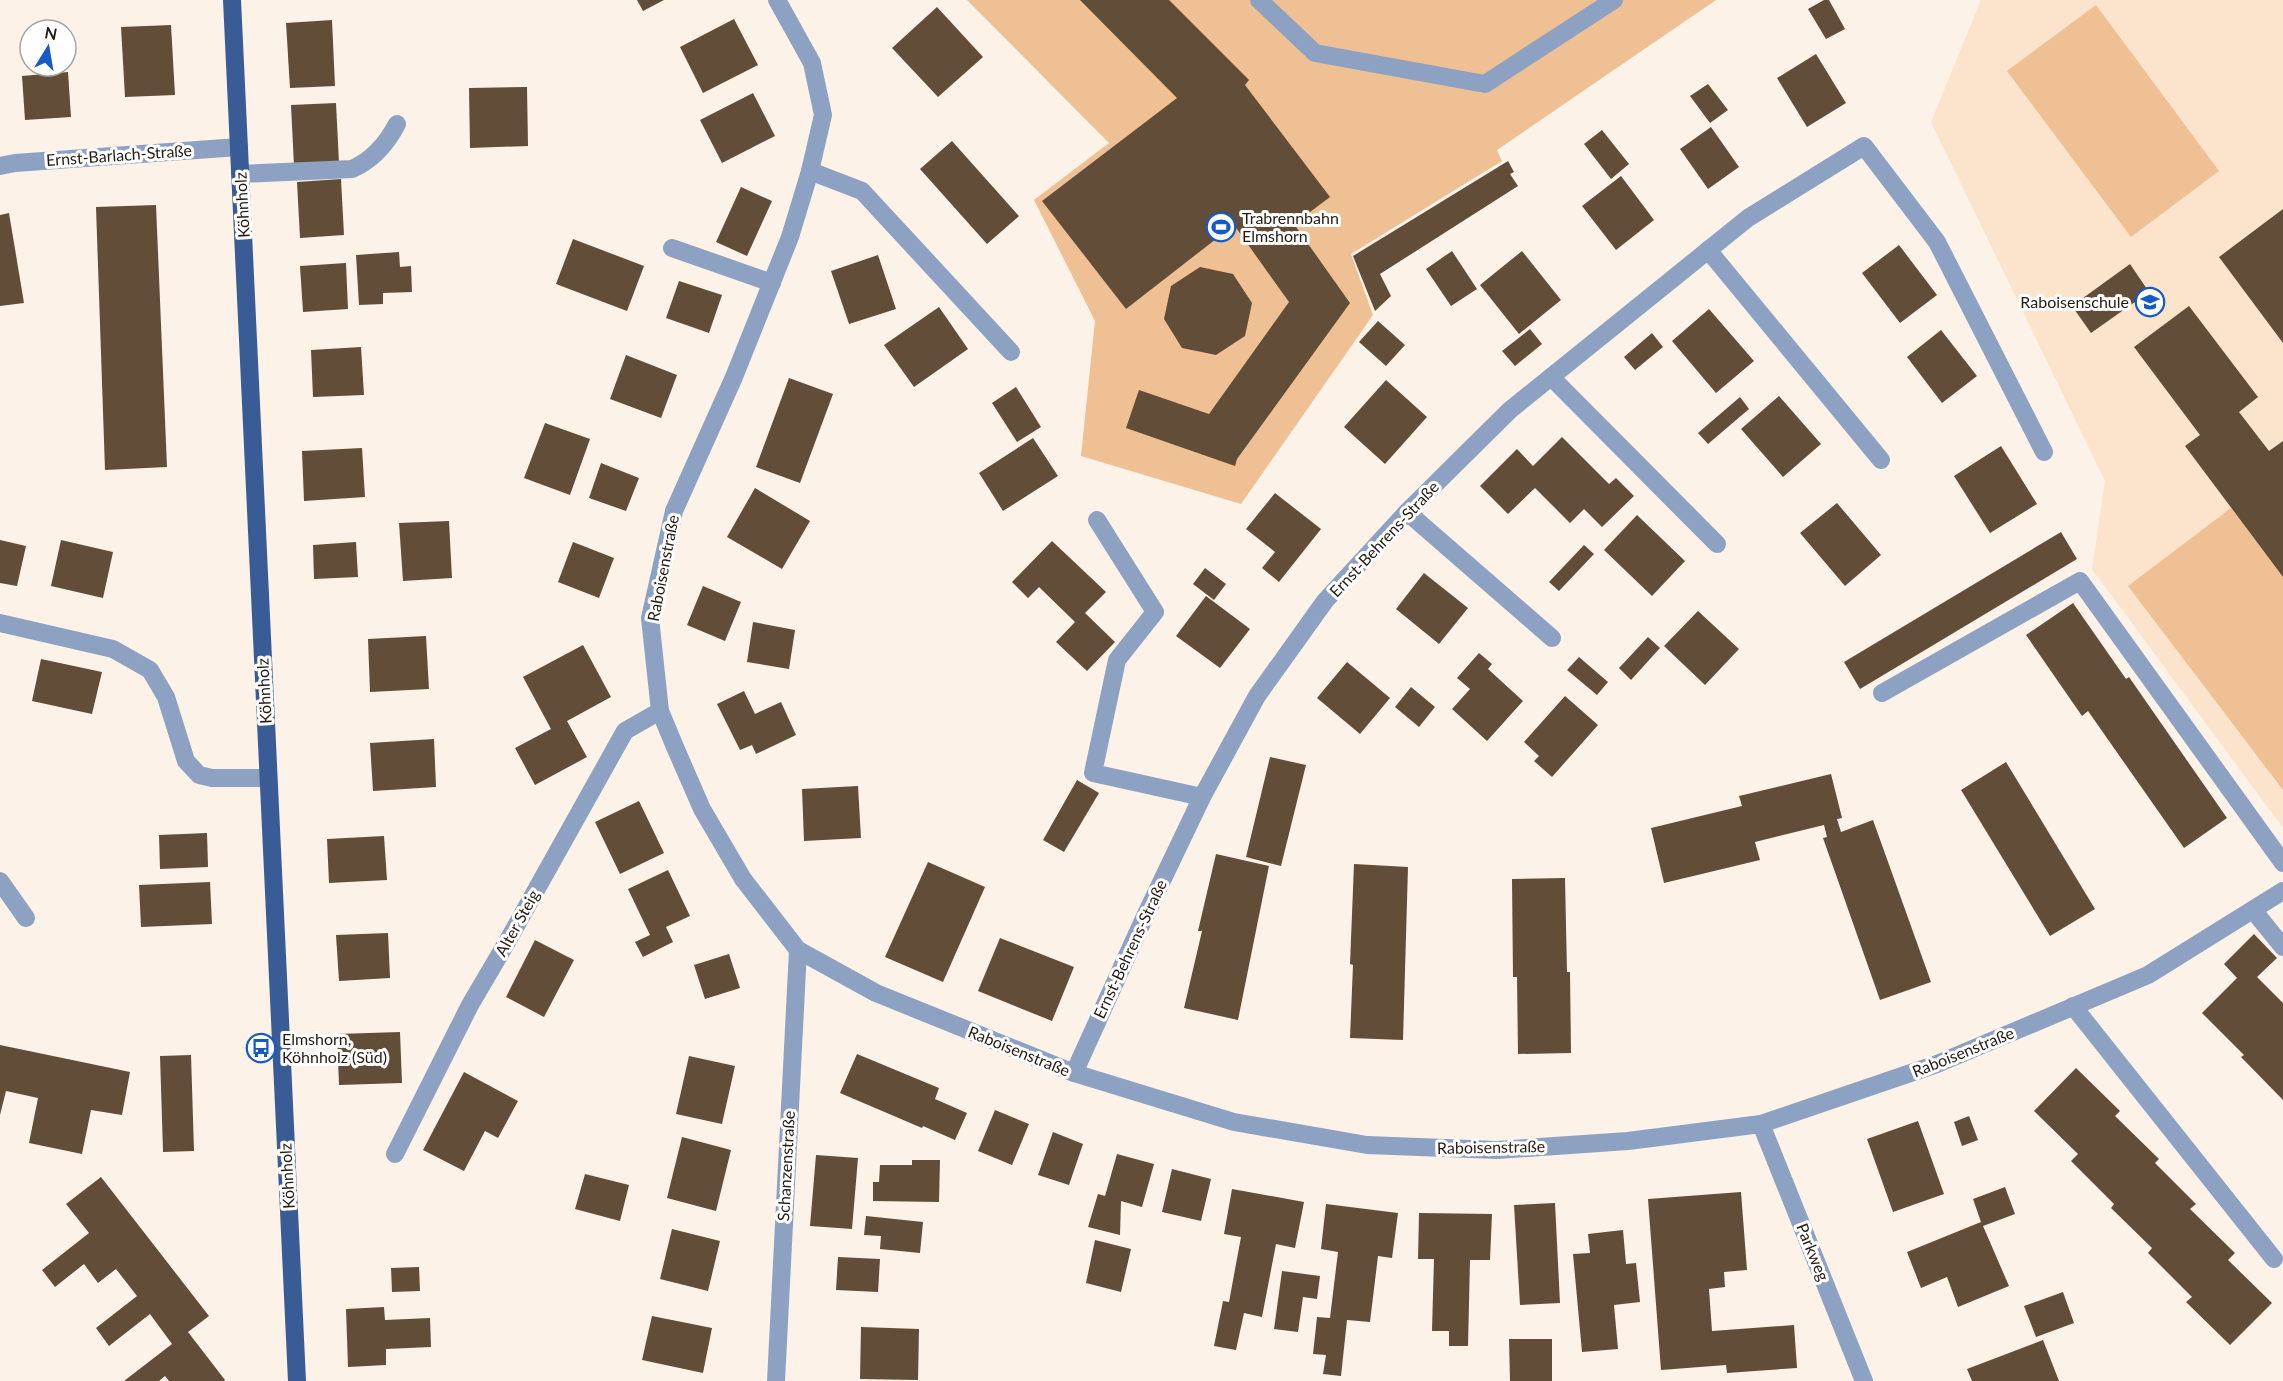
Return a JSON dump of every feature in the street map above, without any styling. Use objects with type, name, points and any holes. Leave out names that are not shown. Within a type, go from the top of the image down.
[{"type":"main road","name":"Köhnholz","points":[[232,0],[297,1381]]},
{"type":"street","name":"Raboisenstraße","points":[[777,0],[812,63],[823,115],[810,171],[790,237],[734,377],[674,511],[650,618],[660,711],[702,809],[743,879],[798,950],[876,993],[1074,1073],[1246,1125],[1367,1145],[1497,1150],[1628,1141],[1761,1124],[1938,1064],[2148,975],[2283,891]]},
{"type":"street","points":[[1259,0],[1315,53],[1485,84],[1614,0]]},
{"type":"street","points":[[240,174],[352,169],[363,164],[383,146],[397,123]]},
{"type":"street","name":"Ernst-Behrens-Straße","points":[[1074,1073],[1141,924],[1202,797],[1263,687],[1325,601],[1407,512],[1510,410],[1748,218],[1864,146],[1937,242],[2044,452]]},
{"type":"street","name":"Ernst-Barlach-Straße","points":[[0,166],[15,163],[239,147]]},
{"type":"street","points":[[810,171],[862,191],[1011,352]]},
{"type":"street","points":[[672,248],[772,283]]},
{"type":"street","points":[[1708,250],[1881,460]]},
{"type":"street","points":[[1551,377],[1717,544]]},
{"type":"street","points":[[1407,512],[1552,638]]},
{"type":"street","points":[[1097,520],[1155,612],[1117,660],[1093,773],[1202,797]]},
{"type":"street","points":[[1882,693],[2080,581],[2283,863]]},
{"type":"street","points":[[0,623],[113,649],[150,670],[166,698],[186,761],[199,775],[212,778],[268,778]]},
{"type":"street","name":"Alter Steig","points":[[395,1154],[470,1005],[625,731],[660,711]]},
{"type":"street","points":[[0,881],[26,918]]},
{"type":"street","points":[[2253,910],[2283,947]]},
{"type":"street","name":"Schanzenstraße","points":[[776,1381],[798,950]]},
{"type":"street","points":[[2073,1006],[2274,1259]]},
{"type":"street","name":"Parkweg","points":[[1761,1124],[1864,1381]]},
{"type":"shaded area","name":"Trabrennbahn Elmshorn","points":[[967,0],[1716,0],[1497,150],[1502,161],[1351,254],[1373,315],[1241,504],[1081,456],[1095,321],[1034,200],[1109,143]]},
{"type":"shaded area","name":"Raboisenschule","points":[[1981,0],[2283,0],[2283,828],[2092,569],[2105,481],[1931,122]]},
{"type":"shaded area","points":[[2096,5],[2219,171],[2131,237],[2007,71]]},
{"type":"shaded area","points":[[2231,508],[2283,577],[2283,790],[2128,586]]},
{"type":"building","points":[[637,0],[664,0],[643,11]]},
{"type":"building","points":[[1080,0],[1169,0],[1249,80],[1245,85],[1330,197],[1294,224],[1350,303],[1237,459],[1235,466],[1126,428],[1139,390],[1209,414],[1289,302],[1234,225],[1126,309],[1042,201],[1177,98]]},
{"type":"building","points":[[1824,0],[1829,0],[1845,29],[1826,39],[1808,9]]},
{"type":"building","points":[[937,7],[983,57],[938,97],[892,48]]},
{"type":"building","points":[[734,19],[758,65],[703,93],[680,47]]},
{"type":"building","points":[[332,20],[335,86],[290,88],[286,23]]},
{"type":"building","points":[[171,25],[175,95],[125,97],[121,27]]},
{"type":"building","points":[[1816,54],[1846,103],[1807,127],[1777,78]]},
{"type":"building","points":[[22,78],[68,78],[71,117],[25,120]]},
{"type":"building","points":[[1708,84],[1728,110],[1710,123],[1690,96]]},
{"type":"building","points":[[527,87],[528,146],[470,148],[469,88]]},
{"type":"building","points":[[753,93],[775,136],[722,163],[700,120]]},
{"type":"building","points":[[336,103],[339,163],[294,166],[291,105]]},
{"type":"building","points":[[1711,127],[1739,167],[1708,189],[1680,149]]},
{"type":"building","points":[[1602,130],[1629,164],[1611,179],[1584,144]]},
{"type":"building","points":[[952,141],[1019,216],[987,244],[920,169]]},
{"type":"building","points":[[1508,161],[1514,172],[1510,174],[1518,186],[1380,274],[1391,296],[1375,311],[1353,256]]},
{"type":"building","points":[[1621,176],[1654,220],[1616,250],[1582,206]]},
{"type":"building","points":[[341,179],[344,235],[300,238],[297,182]]},
{"type":"building","points":[[741,187],[772,201],[747,256],[716,242]]},
{"type":"building","points":[[156,205],[167,467],[105,470],[96,207]]},
{"type":"building","points":[[2283,209],[2283,343],[2219,257]]},
{"type":"building","points":[[9,213],[24,303],[0,306],[0,215]]},
{"type":"building","points":[[573,239],[644,266],[627,311],[556,284]]},
{"type":"building","points":[[1899,245],[1937,295],[1900,323],[1862,273]]},
{"type":"building","points":[[1452,251],[1477,289],[1451,306],[1426,269]]},
{"type":"building","points":[[1522,251],[1561,300],[1519,334],[1480,285]]},
{"type":"building","points":[[399,252],[400,267],[411,266],[412,292],[383,293],[383,304],[359,305],[356,255]]},
{"type":"building","points":[[878,255],[896,309],[849,324],[831,271]]},
{"type":"building","points":[[346,263],[348,309],[303,312],[300,266]]},
{"type":"building","points":[[2130,264],[2149,292],[2091,333],[2072,306]]},
{"type":"building","points":[[1200,267],[1233,274],[1252,303],[1245,336],[1216,355],[1182,348],[1164,319],[1171,286]]},
{"type":"building","points":[[679,281],[722,295],[709,333],[666,318]]},
{"type":"building","points":[[2189,306],[2258,397],[2239,412],[2269,451],[2283,441],[2283,577],[2185,446],[2200,435],[2134,347]]},
{"type":"building","points":[[939,307],[968,349],[914,387],[884,345]]},
{"type":"building","points":[[1709,309],[1754,361],[1716,393],[1672,341]]},
{"type":"building","points":[[1378,321],[1405,345],[1386,366],[1359,342]]},
{"type":"building","points":[[1530,329],[1542,344],[1515,366],[1502,351]]},
{"type":"building","points":[[1941,330],[1977,376],[1942,403],[1907,357]]},
{"type":"building","points":[[1652,333],[1663,347],[1635,370],[1624,357]]},
{"type":"building","points":[[361,347],[364,395],[313,397],[311,350]]},
{"type":"building","points":[[626,355],[677,375],[661,418],[610,399]]},
{"type":"building","points":[[789,378],[833,394],[800,483],[756,467]]},
{"type":"building","points":[[1386,380],[1427,417],[1385,464],[1344,427]]},
{"type":"building","points":[[1016,387],[1041,427],[1017,442],[992,403]]},
{"type":"building","points":[[1779,396],[1821,444],[1783,477],[1741,429]]},
{"type":"building","points":[[1740,397],[1749,409],[1708,444],[1698,433]]},
{"type":"building","points":[[545,423],[590,439],[570,495],[524,478]]},
{"type":"building","points":[[1562,437],[1609,484],[1616,478],[1634,496],[1602,527],[1584,509],[1570,523],[1535,488],[1508,514],[1480,486],[1517,449],[1533,466]]},
{"type":"building","points":[[1033,438],[1058,476],[1003,511],[979,473]]},
{"type":"building","points":[[2001,446],[2037,504],[1990,533],[1954,476]]},
{"type":"building","points":[[362,448],[365,497],[304,501],[302,451]]},
{"type":"building","points":[[601,463],[639,478],[626,511],[589,498]]},
{"type":"building","points":[[755,488],[810,521],[782,569],[727,537]]},
{"type":"building","points":[[1275,493],[1321,529],[1279,582],[1262,568],[1275,552],[1246,529]]},
{"type":"building","points":[[1837,503],[1881,555],[1845,586],[1800,533]]},
{"type":"building","points":[[1637,515],[1685,561],[1652,596],[1604,550]]},
{"type":"building","points":[[449,521],[452,578],[403,581],[399,523]]},
{"type":"building","points":[[2061,532],[2077,559],[1860,689],[1844,662]]},
{"type":"building","points":[[0,540],[26,546],[17,586],[0,583]]},
{"type":"building","points":[[61,540],[113,552],[103,598],[51,586]]},
{"type":"building","points":[[1052,541],[1106,592],[1085,613],[1115,642],[1087,671],[1056,642],[1075,622],[1039,587],[1028,598],[1012,582]]},
{"type":"building","points":[[356,542],[358,577],[314,579],[313,545]]},
{"type":"building","points":[[573,542],[614,558],[599,598],[558,582]]},
{"type":"building","points":[[1584,545],[1594,554],[1559,591],[1549,582]]},
{"type":"building","points":[[1205,568],[1226,584],[1214,600],[1193,584]]},
{"type":"building","points":[[1424,573],[1468,608],[1439,644],[1396,609]]},
{"type":"building","points":[[703,586],[741,602],[725,641],[687,625]]},
{"type":"building","points":[[1206,596],[1250,629],[1220,668],[1176,636]]},
{"type":"building","points":[[2073,603],[2126,679],[2129,677],[2227,818],[2184,848],[2088,711],[2082,716],[2026,635]]},
{"type":"building","points":[[1698,611],[1739,649],[1705,685],[1664,646]]},
{"type":"building","points":[[753,622],[795,630],[789,669],[747,662]]},
{"type":"building","points":[[426,636],[429,689],[370,692],[368,639]]},
{"type":"building","points":[[1648,637],[1660,648],[1631,680],[1619,668]]},
{"type":"building","points":[[583,645],[611,697],[567,721],[587,757],[535,785],[515,748],[551,729],[523,677]]},
{"type":"building","points":[[1479,653],[1492,664],[1488,669],[1523,701],[1487,741],[1452,709],[1470,689],[1457,678]]},
{"type":"building","points":[[1579,657],[1608,682],[1597,695],[1567,670]]},
{"type":"building","points":[[41,659],[102,672],[92,714],[32,701]]},
{"type":"building","points":[[1347,662],[1390,698],[1360,734],[1317,698]]},
{"type":"building","points":[[1411,687],[1435,707],[1419,727],[1395,707]]},
{"type":"building","points":[[744,691],[755,714],[781,702],[796,735],[756,754],[752,745],[740,750],[717,704]]},
{"type":"building","points":[[1565,696],[1598,725],[1552,777],[1534,761],[1539,756],[1524,742]]},
{"type":"building","points":[[434,739],[436,787],[373,791],[370,743]]},
{"type":"building","points":[[1270,757],[1306,765],[1281,866],[1246,857]]},
{"type":"building","points":[[2006,762],[2095,909],[2050,936],[1961,790]]},
{"type":"building","points":[[1831,774],[1842,818],[1837,819],[1841,832],[1873,820],[1931,982],[1880,1000],[1823,838],[1827,837],[1824,825],[1755,842],[1760,860],[1664,883],[1651,828],[1742,806],[1739,796]]},
{"type":"building","points":[[1077,780],[1099,793],[1064,852],[1043,840]]},
{"type":"building","points":[[858,786],[861,838],[804,841],[802,789]]},
{"type":"building","points":[[639,801],[664,853],[620,874],[595,822]]},
{"type":"building","points":[[207,833],[208,867],[160,869],[159,835]]},
{"type":"building","points":[[384,836],[387,880],[329,883],[327,839]]},
{"type":"building","points":[[1216,854],[1269,866],[1238,1020],[1184,1008],[1202,931],[1198,931]]},
{"type":"building","points":[[928,862],[985,887],[943,982],[885,957]]},
{"type":"building","points":[[1354,864],[1408,867],[1403,1040],[1350,1038]]},
{"type":"building","points":[[668,870],[690,916],[666,927],[673,942],[643,957],[635,942],[650,935],[628,889]]},
{"type":"building","points":[[1565,878],[1571,1053],[1518,1054],[1517,977],[1513,977],[1512,879]]},
{"type":"building","points":[[210,882],[212,924],[141,927],[139,885]]},
{"type":"building","points":[[388,933],[390,978],[339,981],[336,935]]},
{"type":"building","points":[[2254,934],[2277,958],[2257,977],[2283,1003],[2283,1100],[2241,1057],[2244,1055],[2202,1013],[2237,978],[2224,964]]},
{"type":"building","points":[[1000,938],[1074,967],[1052,1021],[978,991]]},
{"type":"building","points":[[535,940],[574,960],[544,1017],[506,997]]},
{"type":"building","points":[[729,954],[740,988],[705,999],[694,965]]},
{"type":"building","points":[[400,1032],[402,1083],[339,1085],[337,1034]]},
{"type":"building","points":[[0,1045],[130,1072],[122,1115],[91,1110],[82,1154],[29,1143],[38,1098],[6,1091],[0,1115]]},
{"type":"building","points":[[857,1054],[939,1088],[935,1099],[967,1113],[955,1140],[840,1093]]},
{"type":"building","points":[[191,1055],[194,1151],[163,1152],[160,1056]]},
{"type":"building","points":[[689,1056],[735,1066],[722,1124],[676,1114]]},
{"type":"building","points":[[2076,1068],[2120,1111],[2115,1116],[2159,1159],[2155,1163],[2196,1204],[2190,1209],[2235,1253],[2228,1260],[2272,1303],[2230,1345],[2186,1302],[2192,1297],[2148,1253],[2152,1248],[2111,1208],[2114,1204],[2071,1161],[2078,1154],[2034,1111]]},
{"type":"building","points":[[464,1072],[518,1101],[498,1138],[485,1131],[464,1171],[423,1150]]},
{"type":"building","points":[[995,1110],[1029,1124],[1012,1165],[978,1151]]},
{"type":"building","points":[[1969,1116],[1978,1140],[1962,1146],[1954,1122]]},
{"type":"building","points":[[1918,1121],[1944,1194],[1893,1212],[1867,1139]]},
{"type":"building","points":[[1053,1132],[1083,1144],[1069,1185],[1038,1175]]},
{"type":"building","points":[[682,1137],[731,1150],[716,1211],[667,1198]]},
{"type":"building","points":[[1117,1154],[1154,1164],[1142,1207],[1121,1201],[1120,1235],[1088,1227],[1098,1194],[1105,1196]]},
{"type":"building","points":[[816,1155],[858,1158],[852,1229],[810,1226]]},
{"type":"building","points":[[912,1160],[940,1160],[939,1202],[873,1201],[873,1182],[879,1182],[880,1165],[912,1165]]},
{"type":"building","points":[[1172,1169],[1211,1179],[1201,1221],[1162,1212]]},
{"type":"building","points":[[585,1174],[629,1185],[620,1221],[575,1209]]},
{"type":"building","points":[[101,1177],[209,1316],[188,1332],[224,1381],[169,1381],[165,1376],[159,1381],[124,1381],[172,1344],[150,1314],[109,1346],[96,1328],[137,1296],[116,1269],[98,1283],[84,1264],[55,1287],[42,1270],[89,1233],[66,1204]]},
{"type":"building","points":[[2005,1187],[2015,1214],[1983,1226],[2009,1286],[1958,1307],[1947,1277],[1921,1288],[1907,1252],[1981,1222],[1973,1199]]},
{"type":"building","points":[[1232,1189],[1304,1202],[1295,1248],[1276,1244],[1262,1317],[1244,1313],[1236,1350],[1214,1346],[1223,1301],[1229,1302],[1241,1237],[1224,1234]]},
{"type":"building","points":[[1741,1192],[1747,1270],[1724,1272],[1725,1287],[1709,1289],[1712,1331],[1794,1325],[1797,1368],[1727,1373],[1726,1365],[1661,1370],[1648,1199]]},
{"type":"building","points":[[1555,1203],[1560,1303],[1520,1305],[1514,1205]]},
{"type":"building","points":[[1326,1204],[1398,1213],[1392,1258],[1378,1256],[1370,1322],[1347,1320],[1341,1376],[1323,1374],[1326,1355],[1313,1354],[1317,1317],[1330,1318],[1338,1252],[1321,1249]]},
{"type":"building","points":[[1419,1213],[1492,1214],[1490,1260],[1470,1260],[1468,1346],[1449,1346],[1449,1331],[1432,1331],[1434,1259],[1418,1259]]},
{"type":"building","points":[[866,1216],[923,1222],[920,1253],[880,1249],[881,1236],[864,1235]]},
{"type":"building","points":[[672,1229],[720,1241],[708,1291],[660,1279]]},
{"type":"building","points":[[1623,1230],[1626,1264],[1636,1263],[1640,1302],[1614,1305],[1618,1349],[1582,1352],[1573,1254],[1590,1253],[1588,1234]]},
{"type":"building","points":[[1095,1240],[1131,1249],[1121,1292],[1086,1283]]},
{"type":"building","points":[[838,1257],[880,1259],[878,1292],[836,1290]]},
{"type":"building","points":[[419,1267],[420,1291],[392,1292],[391,1268]]},
{"type":"building","points":[[1282,1271],[1320,1276],[1317,1299],[1303,1297],[1298,1332],[1274,1329]]},
{"type":"building","points":[[2063,1292],[2074,1323],[2036,1337],[2024,1306]]},
{"type":"building","points":[[384,1307],[385,1320],[430,1318],[431,1347],[386,1349],[386,1365],[348,1367],[346,1309]]},
{"type":"building","points":[[652,1316],[712,1328],[703,1373],[642,1360]]},
{"type":"building","points":[[861,1327],[919,1329],[918,1380],[860,1379]]},
{"type":"building","points":[[1509,1339],[1552,1339],[1552,1381],[1510,1381]]},
{"type":"building","points":[[2043,1340],[2059,1381],[1972,1381],[1967,1369]]},
{"type":"place","name":"Trabrennbahn Elmshorn","points":[[1221,227]]},
{"type":"place","name":"Raboisenschule","points":[[2150,302]]},
{"type":"place","name":"Elmshorn, Köhnholz (Süd)","points":[[261,1048]]}]
